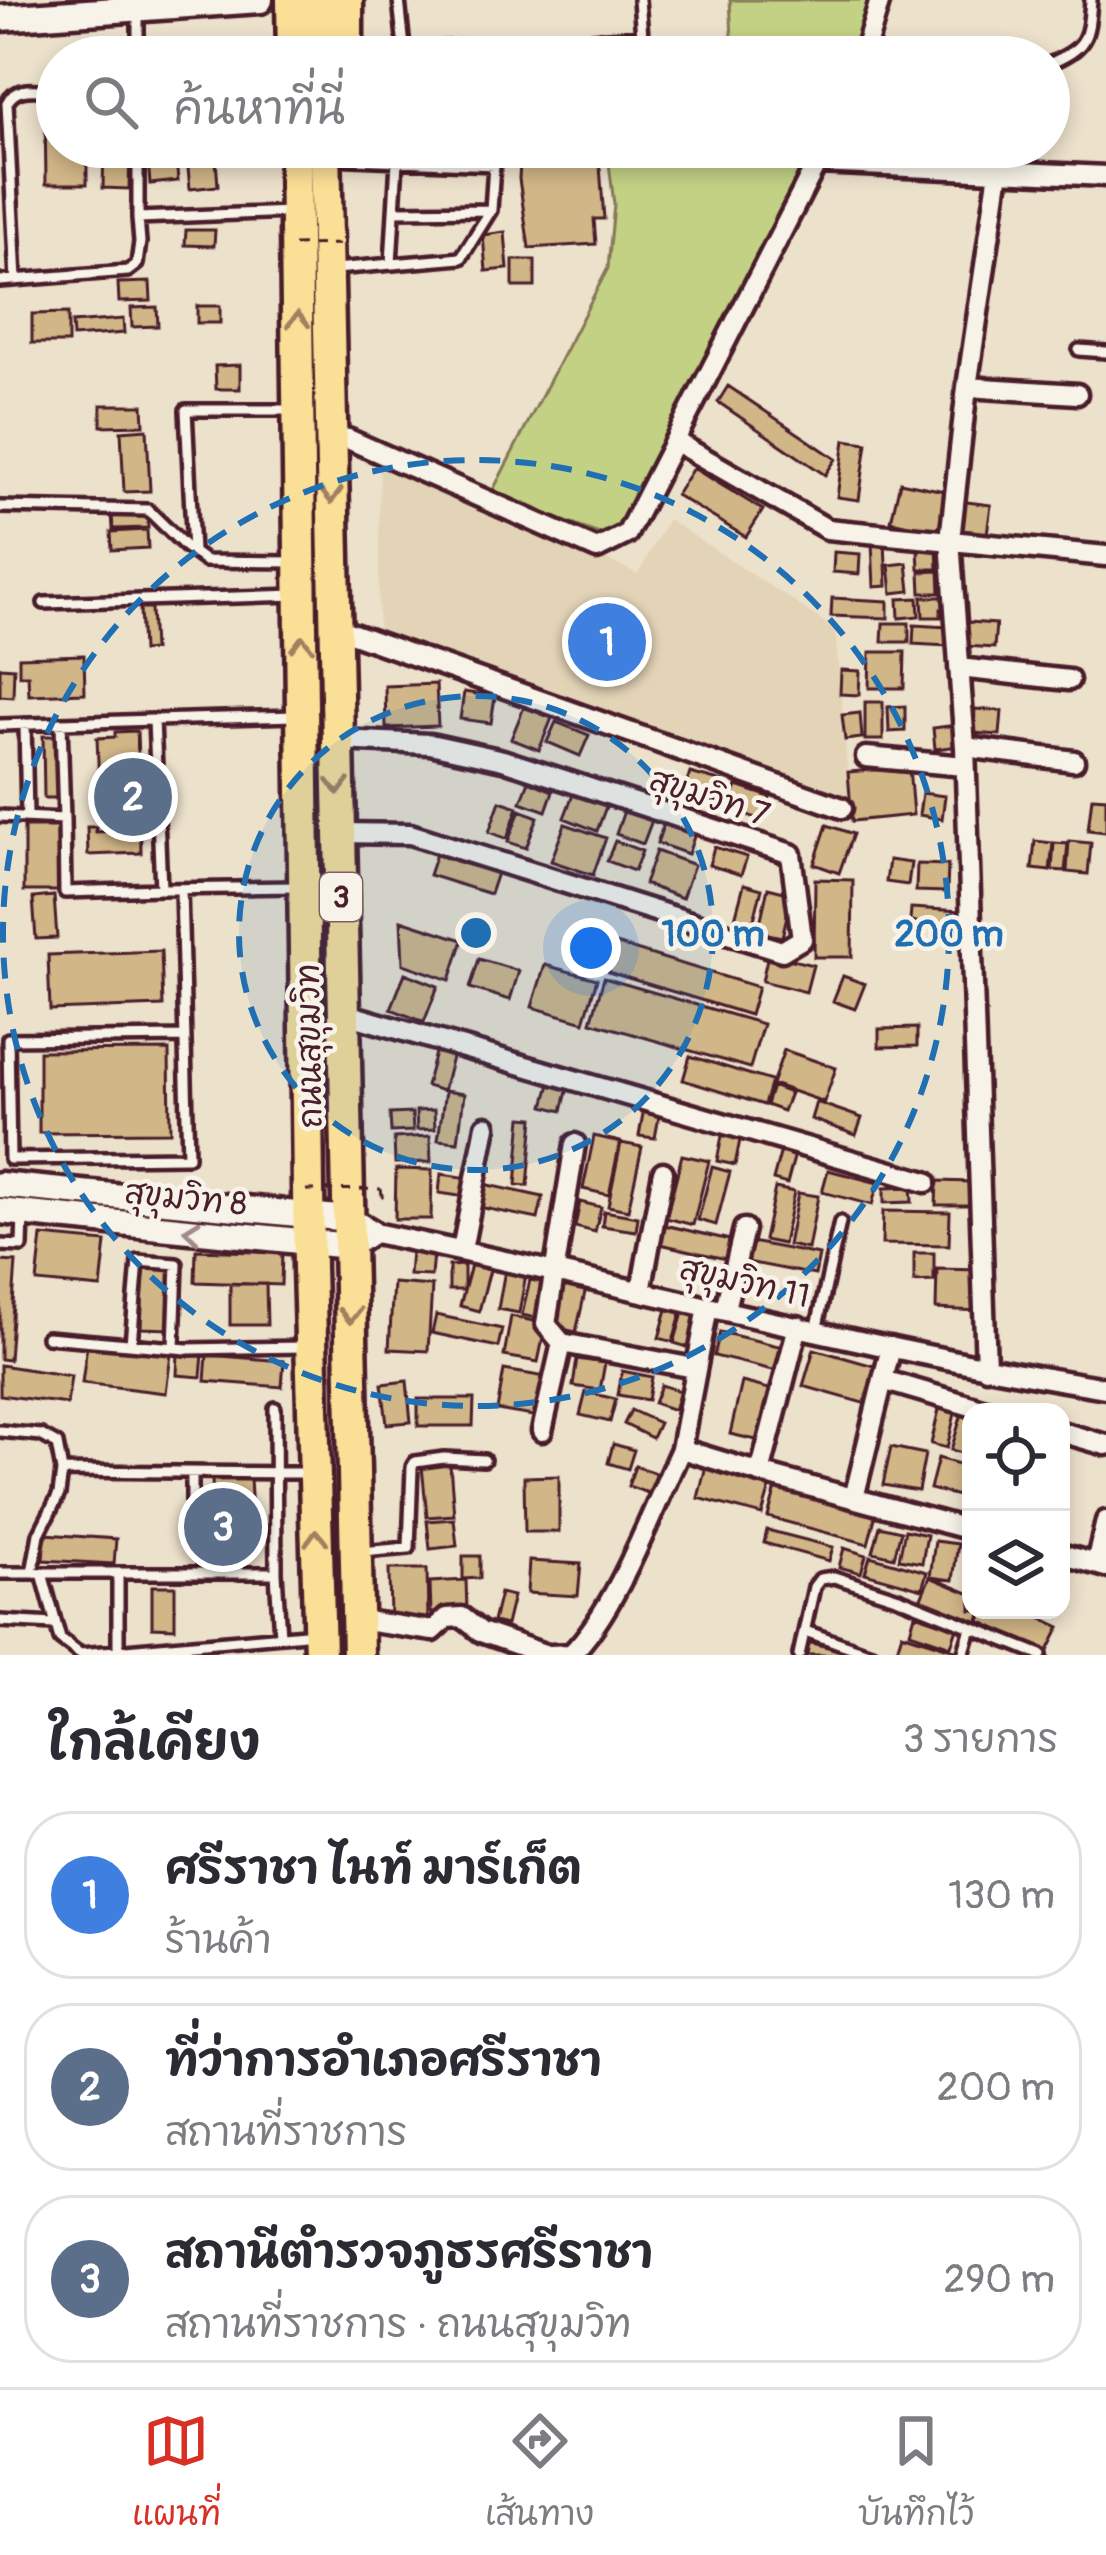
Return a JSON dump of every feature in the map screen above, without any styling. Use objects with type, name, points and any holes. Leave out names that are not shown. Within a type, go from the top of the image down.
[{"type":"highway","points":[[292,0],[293,36]]},
{"type":"highway","points":[[320,0],[321,36]]},
{"type":"highway","points":[[347,0],[347,36]]},
{"type":"highway","name":"ถนนสุขุมวิท","points":[[295,168],[307,1216],[319,1644]]},
{"type":"highway","name":"ถนนสุขุมวิท","points":[[330,168],[338,257],[330,436],[343,1013],[356,1233],[358,1655]]},
{"type":"main road","points":[[0,18],[260,0]]},
{"type":"main road","points":[[0,1186],[58,1189]]},
{"type":"main road","points":[[12,1213],[58,1189]]},
{"type":"main road","name":"สุขุมวิท 8","points":[[58,1189],[307,1216]]},
{"type":"main road","name":"สุขุมวิท 11","points":[[307,1216],[356,1233]]},
{"type":"street","points":[[869,36],[880,0]]},
{"type":"street","points":[[330,436],[597,549],[627,534],[814,168]]},
{"type":"street","points":[[966,168],[1106,176]]},
{"type":"street","points":[[986,1368],[965,757],[950,540],[999,171]]},
{"type":"street","points":[[967,387],[1076,394]]},
{"type":"street","points":[[676,442],[827,529],[1106,556]]},
{"type":"street","points":[[334,627],[842,808]]},
{"type":"street","points":[[959,668],[1069,680]]},
{"type":"street","name":"สุขุมวิท 7","points":[[337,740],[430,744],[503,760],[790,854],[802,939],[782,951],[410,834],[339,833]]},
{"type":"street","points":[[866,757],[1074,761]]},
{"type":"street","points":[[343,1013],[926,1182]]},
{"type":"street","points":[[462,1250],[486,1126]]},
{"type":"street","points":[[575,1144],[546,1324],[562,1343],[694,1368]]},
{"type":"street","points":[[641,1291],[663,1172]]},
{"type":"street","points":[[358,1620],[433,1631],[446,1618],[462,1617],[481,1632],[549,1655],[571,1654],[589,1636],[681,1449],[694,1368],[744,1229]]},
{"type":"street","name":"สุขุมวิท 11","points":[[356,1233],[462,1250],[986,1368],[1106,1388]]},
{"type":"street","points":[[760,1473],[807,1329]]},
{"type":"street","points":[[542,1431],[562,1343]]},
{"type":"street","points":[[854,1498],[891,1347]]},
{"type":"street","points":[[883,1380],[962,1403]]},
{"type":"street","points":[[1070,1435],[1106,1445]]},
{"type":"street","points":[[681,1449],[962,1527]]},
{"type":"street","points":[[1070,1556],[1101,1565],[1106,1521]]},
{"type":"lane","points":[[399,0],[403,36]]},
{"type":"lane","points":[[639,0],[642,36]]},
{"type":"lane","points":[[1070,54],[1088,34],[1091,0]]},
{"type":"lane","points":[[138,10],[138,36]]},
{"type":"lane","points":[[16,280],[7,103],[17,91],[36,91]]},
{"type":"lane","points":[[0,281],[128,271],[137,264],[138,168]]},
{"type":"lane","points":[[391,264],[397,168]]},
{"type":"lane","points":[[338,257],[391,264],[461,258],[491,210],[494,168]]},
{"type":"lane","points":[[394,211],[491,210]]},
{"type":"lane","points":[[139,218],[296,212]]},
{"type":"lane","points":[[1078,350],[1106,352]]},
{"type":"lane","points":[[193,552],[186,410],[299,410]]},
{"type":"lane","points":[[0,507],[148,510],[205,561],[302,562]]},
{"type":"lane","points":[[44,603],[302,594]]},
{"type":"lane","points":[[0,725],[302,716]]},
{"type":"lane","points":[[154,720],[161,889]]},
{"type":"lane","points":[[62,723],[65,892],[304,887]]},
{"type":"lane","points":[[25,724],[27,816]]},
{"type":"lane","points":[[0,816],[64,819]]},
{"type":"lane","points":[[181,889],[185,1037],[188,1156],[10,1159],[8,1039],[185,1037]]},
{"type":"lane","points":[[58,1189],[60,1158]]},
{"type":"lane","points":[[0,1245],[22,1246],[12,1213]]},
{"type":"lane","points":[[807,1329],[840,1222]]},
{"type":"lane","points":[[130,1344],[138,1261],[177,1264],[174,1348]]},
{"type":"lane","points":[[47,1337],[174,1348],[311,1348]]},
{"type":"lane","points":[[275,1408],[280,1636]]},
{"type":"lane","points":[[0,1431],[41,1435],[57,1444],[62,1471],[58,1494],[39,1534],[37,1573],[60,1639],[80,1654],[280,1636],[319,1644]]},
{"type":"lane","points":[[356,1553],[409,1549],[415,1462],[484,1460]]},
{"type":"lane","points":[[62,1471],[315,1473]]},
{"type":"lane","points":[[192,1473],[192,1502]]},
{"type":"lane","points":[[0,1573],[276,1573]]},
{"type":"lane","points":[[118,1575],[118,1652]]},
{"type":"lane","points":[[799,1655],[814,1588],[820,1579],[834,1576],[1041,1655]]},
{"type":"lane","points":[[0,1621],[54,1624]]},
{"type":"lane","points":[[963,1655],[970,1628]]},
{"type":"lane","points":[[805,1631],[874,1655]]},
{"type":"path","points":[[294,244],[338,257]]},
{"type":"path","points":[[307,1216],[380,1189],[383,1201]]},
{"type":"shaded area","points":[[380,458],[638,574],[668,519],[835,629],[852,821],[378,655]]},
{"type":"green space","points":[[730,0],[871,0],[857,36],[732,36]]},
{"type":"green space","points":[[610,168],[802,168],[699,389],[621,531],[599,534],[491,494],[608,268],[614,204]]},
{"type":"building","points":[[46,168],[87,168],[87,184],[46,184]]},
{"type":"building","points":[[103,168],[130,168],[129,189],[103,188]]},
{"type":"building","points":[[149,168],[177,168],[178,181],[150,184]]},
{"type":"building","points":[[188,168],[217,168],[218,186],[190,189]]},
{"type":"building","points":[[520,168],[600,168],[604,219],[594,219],[596,244],[529,248]]},
{"type":"building","points":[[186,230],[215,230],[214,246],[185,245]]},
{"type":"building","points":[[505,232],[508,269],[486,271],[483,235]]},
{"type":"building","points":[[513,260],[535,260],[535,287],[513,287]]},
{"type":"building","points":[[150,282],[151,301],[119,302],[118,283]]},
{"type":"building","points":[[197,306],[220,306],[220,323],[197,323]]},
{"type":"building","points":[[157,307],[158,326],[132,327],[131,308]]},
{"type":"building","points":[[68,313],[68,343],[32,343],[32,314]]},
{"type":"building","points":[[123,319],[124,333],[73,337],[72,323]]},
{"type":"building","points":[[240,365],[240,389],[216,389],[215,366]]},
{"type":"building","points":[[728,386],[836,459],[825,475],[718,402]]},
{"type":"building","points":[[101,405],[143,405],[144,425],[101,426]]},
{"type":"building","points":[[147,429],[150,491],[124,492],[121,431]]},
{"type":"building","points":[[845,440],[867,443],[859,500],[837,497]]},
{"type":"building","points":[[693,468],[763,510],[746,537],[676,495]]},
{"type":"building","points":[[900,482],[949,492],[940,532],[891,521]]},
{"type":"building","points":[[959,501],[991,505],[987,534],[956,530]]},
{"type":"building","points":[[147,513],[148,528],[113,529],[112,514]]},
{"type":"building","points":[[147,530],[148,548],[112,550],[111,532]]},
{"type":"building","points":[[872,542],[885,542],[887,586],[874,587]]},
{"type":"building","points":[[918,549],[937,549],[938,569],[919,569]]},
{"type":"building","points":[[834,552],[860,554],[859,574],[833,572]]},
{"type":"building","points":[[907,563],[910,591],[892,593],[889,565]]},
{"type":"building","points":[[939,571],[940,593],[921,593],[920,572]]},
{"type":"building","points":[[922,597],[942,597],[947,609],[941,609],[941,617],[923,617]]},
{"type":"building","points":[[832,598],[888,601],[888,618],[831,616]]},
{"type":"building","points":[[918,598],[919,616],[899,618],[898,599]]},
{"type":"building","points":[[140,608],[151,608],[153,650],[142,651]]},
{"type":"building","points":[[968,622],[996,624],[994,648],[966,646]]},
{"type":"building","points":[[883,623],[909,623],[909,642],[882,642]]},
{"type":"building","points":[[914,625],[948,627],[947,646],[913,644]]},
{"type":"building","points":[[870,652],[905,652],[904,688],[869,688]]},
{"type":"building","points":[[84,655],[85,693],[29,695],[28,675],[19,675],[19,657]]},
{"type":"building","points":[[0,667],[14,668],[13,697],[0,696]]},
{"type":"building","points":[[841,670],[860,671],[859,695],[840,694]]},
{"type":"building","points":[[436,684],[438,726],[386,728],[385,686]]},
{"type":"building","points":[[464,692],[495,697],[491,723],[460,719]]},
{"type":"building","points":[[865,702],[883,702],[883,740],[865,740]]},
{"type":"building","points":[[905,706],[905,731],[889,732],[888,707]]},
{"type":"building","points":[[524,707],[552,718],[539,750],[511,739]]},
{"type":"building","points":[[975,709],[1002,711],[1000,735],[973,733]]},
{"type":"building","points":[[860,713],[862,738],[845,740],[842,715]]},
{"type":"building","points":[[556,722],[589,735],[580,756],[547,742]]},
{"type":"building","points":[[957,725],[959,746],[935,749],[933,728]]},
{"type":"building","points":[[137,731],[139,788],[151,788],[152,805],[140,805],[141,853],[88,855],[87,827],[96,827],[96,832],[115,831],[113,786],[99,786],[97,738]]},
{"type":"building","points":[[43,736],[62,736],[62,798],[44,798]]},
{"type":"building","points":[[909,767],[913,815],[852,821],[848,772]]},
{"type":"building","points":[[690,773],[723,782],[717,802],[684,792]]},
{"type":"building","points":[[529,781],[553,791],[546,811],[521,802]]},
{"type":"building","points":[[737,786],[770,797],[762,820],[729,809]]},
{"type":"building","points":[[574,792],[607,804],[597,831],[564,818]]},
{"type":"building","points":[[922,793],[945,796],[942,819],[919,815]]},
{"type":"building","points":[[1092,797],[1106,798],[1106,832],[1088,830]]},
{"type":"building","points":[[500,801],[518,807],[507,839],[489,832]]},
{"type":"building","points":[[626,805],[654,815],[643,844],[616,834]]},
{"type":"building","points":[[520,810],[538,817],[526,848],[508,842]]},
{"type":"building","points":[[664,823],[695,834],[688,854],[657,843]]},
{"type":"building","points":[[565,824],[606,838],[593,875],[551,861]]},
{"type":"building","points":[[827,825],[853,834],[839,873],[814,864]]},
{"type":"building","points":[[24,827],[69,827],[70,891],[24,891]]},
{"type":"building","points":[[615,841],[642,851],[634,871],[607,861]]},
{"type":"building","points":[[1035,841],[1053,843],[1050,871],[1032,869]]},
{"type":"building","points":[[1069,841],[1091,843],[1088,874],[1067,872]]},
{"type":"building","points":[[1054,843],[1068,844],[1065,871],[1052,870]]},
{"type":"building","points":[[714,847],[747,857],[741,875],[709,865]]},
{"type":"building","points":[[438,848],[499,867],[490,894],[429,875]]},
{"type":"building","points":[[656,851],[694,865],[682,898],[644,884]]},
{"type":"building","points":[[889,860],[911,863],[908,885],[886,882]]},
{"type":"building","points":[[917,864],[948,865],[947,892],[916,891]]},
{"type":"building","points":[[815,879],[853,880],[852,957],[814,957]]},
{"type":"building","points":[[744,884],[762,889],[752,927],[734,922]]},
{"type":"building","points":[[768,888],[792,894],[782,937],[758,932]]},
{"type":"building","points":[[54,896],[57,938],[36,939],[33,898]]},
{"type":"building","points":[[911,908],[961,911],[961,925],[910,922]]},
{"type":"building","points":[[401,920],[463,940],[450,980],[403,964]]},
{"type":"building","points":[[616,944],[758,987],[750,1015],[608,972]]},
{"type":"building","points":[[161,951],[163,1006],[50,1010],[48,955]]},
{"type":"building","points":[[768,954],[813,965],[806,992],[762,981]]},
{"type":"building","points":[[479,959],[519,971],[510,1000],[470,988]]},
{"type":"building","points":[[545,965],[597,979],[584,1022],[532,1007]]},
{"type":"building","points":[[405,973],[438,986],[424,1022],[391,1009]]},
{"type":"building","points":[[843,976],[865,984],[855,1009],[833,1001]]},
{"type":"building","points":[[604,978],[763,1024],[750,1068],[591,1022]]},
{"type":"building","points":[[917,1028],[917,1046],[879,1047],[879,1029]]},
{"type":"building","points":[[436,1049],[453,1054],[443,1091],[426,1086]]},
{"type":"building","points":[[169,1050],[170,1132],[39,1133],[39,1051]]},
{"type":"building","points":[[784,1050],[836,1068],[824,1102],[772,1084]]},
{"type":"building","points":[[690,1056],[771,1081],[764,1105],[683,1080]]},
{"type":"building","points":[[552,1076],[570,1080],[562,1111],[544,1106]]},
{"type":"building","points":[[772,1086],[790,1093],[783,1111],[766,1105]]},
{"type":"building","points":[[445,1091],[464,1094],[458,1142],[438,1140]]},
{"type":"building","points":[[816,1102],[862,1118],[856,1135],[811,1119]]},
{"type":"building","points":[[644,1108],[660,1111],[655,1138],[639,1136]]},
{"type":"building","points":[[434,1110],[435,1129],[417,1130],[416,1111]]},
{"type":"building","points":[[412,1113],[413,1131],[391,1132],[390,1114]]},
{"type":"building","points":[[522,1117],[534,1118],[528,1186],[516,1185]]},
{"type":"building","points":[[723,1131],[741,1135],[735,1165],[717,1161]]},
{"type":"building","points":[[430,1136],[431,1162],[395,1163],[394,1138]]},
{"type":"building","points":[[594,1136],[620,1142],[609,1195],[583,1189]]},
{"type":"building","points":[[621,1143],[642,1147],[628,1210],[608,1206]]},
{"type":"building","points":[[781,1150],[795,1154],[787,1184],[773,1180]]},
{"type":"building","points":[[682,1155],[709,1161],[693,1225],[666,1218]]},
{"type":"building","points":[[712,1167],[730,1172],[716,1225],[698,1220]]},
{"type":"building","points":[[396,1169],[432,1170],[431,1219],[395,1219]]},
{"type":"building","points":[[828,1170],[878,1183],[872,1205],[822,1192]]},
{"type":"building","points":[[441,1174],[469,1178],[466,1197],[439,1193]]},
{"type":"building","points":[[937,1181],[971,1182],[970,1205],[936,1205]]},
{"type":"building","points":[[479,1183],[543,1197],[538,1219],[474,1206]]},
{"type":"building","points":[[911,1187],[912,1202],[884,1203],[884,1188]]},
{"type":"building","points":[[775,1188],[794,1192],[783,1244],[764,1240]]},
{"type":"building","points":[[798,1193],[818,1196],[808,1249],[788,1245]]},
{"type":"building","points":[[580,1202],[601,1207],[595,1232],[575,1227]]},
{"type":"building","points":[[604,1211],[638,1217],[636,1231],[602,1226]]},
{"type":"building","points":[[883,1211],[950,1212],[949,1245],[882,1244]]},
{"type":"building","points":[[660,1224],[734,1241],[730,1260],[656,1243]]},
{"type":"building","points":[[42,1236],[106,1242],[101,1288],[37,1282]]},
{"type":"building","points":[[746,1241],[819,1255],[815,1275],[742,1261]]},
{"type":"building","points":[[196,1250],[282,1253],[281,1285],[195,1282]]},
{"type":"building","points":[[411,1251],[433,1253],[431,1276],[409,1275]]},
{"type":"building","points":[[914,1253],[934,1253],[934,1281],[914,1282]]},
{"type":"building","points":[[0,1261],[16,1262],[9,1360],[0,1359]]},
{"type":"building","points":[[464,1265],[464,1290],[449,1290],[449,1266]]},
{"type":"building","points":[[471,1265],[490,1270],[479,1311],[460,1306]]},
{"type":"building","points":[[144,1266],[174,1268],[171,1329],[141,1328]]},
{"type":"building","points":[[937,1269],[981,1270],[979,1311],[936,1309]]},
{"type":"building","points":[[505,1270],[526,1274],[519,1313],[498,1309]]},
{"type":"building","points":[[530,1280],[547,1283],[540,1319],[522,1315]]},
{"type":"building","points":[[393,1283],[432,1286],[428,1351],[389,1349]]},
{"type":"building","points":[[230,1284],[266,1284],[267,1325],[230,1325]]},
{"type":"building","points":[[563,1284],[586,1288],[576,1332],[554,1327]]},
{"type":"building","points":[[667,1309],[681,1313],[673,1342],[659,1338]]},
{"type":"building","points":[[683,1313],[703,1319],[694,1349],[674,1343]]},
{"type":"building","points":[[436,1315],[502,1329],[498,1347],[432,1333]]},
{"type":"building","points":[[511,1316],[546,1324],[538,1362],[504,1356]]},
{"type":"building","points":[[720,1332],[783,1347],[777,1371],[714,1356]]},
{"type":"building","points":[[87,1344],[171,1354],[166,1393],[82,1383]]},
{"type":"building","points":[[814,1349],[881,1368],[870,1405],[803,1386]]},
{"type":"building","points":[[178,1352],[203,1354],[201,1377],[177,1375]]},
{"type":"building","points":[[207,1355],[284,1361],[282,1387],[205,1381]]},
{"type":"building","points":[[577,1359],[605,1363],[600,1390],[573,1386]]},
{"type":"building","points":[[0,1365],[71,1376],[67,1404],[0,1395]]},
{"type":"building","points":[[504,1370],[546,1377],[539,1417],[497,1410]]},
{"type":"building","points":[[622,1371],[652,1377],[648,1400],[618,1395]]},
{"type":"building","points":[[407,1381],[411,1422],[387,1424],[382,1384]]},
{"type":"building","points":[[742,1382],[777,1391],[765,1442],[730,1434]]},
{"type":"building","points":[[661,1385],[680,1391],[674,1410],[654,1403]]},
{"type":"building","points":[[586,1392],[616,1399],[610,1422],[580,1415]]},
{"type":"building","points":[[418,1399],[474,1399],[473,1426],[418,1426]]},
{"type":"building","points":[[941,1401],[957,1405],[947,1448],[931,1444]]},
{"type":"building","points":[[631,1410],[659,1423],[652,1438],[624,1424]]},
{"type":"building","points":[[962,1414],[962,1453],[951,1450]]},
{"type":"building","points":[[613,1444],[634,1450],[628,1469],[608,1463]]},
{"type":"building","points":[[891,1447],[925,1454],[918,1491],[883,1485]]},
{"type":"building","points":[[938,1458],[962,1465],[958,1496],[930,1489]]},
{"type":"building","points":[[450,1464],[454,1515],[427,1517],[422,1466]]},
{"type":"building","points":[[635,1466],[664,1476],[657,1496],[628,1486]]},
{"type":"building","points":[[706,1466],[771,1484],[762,1515],[698,1498]]},
{"type":"building","points":[[559,1476],[559,1532],[525,1532],[524,1477]]},
{"type":"building","points":[[250,1478],[254,1552],[215,1554],[212,1479]]},
{"type":"building","points":[[776,1488],[876,1514],[868,1544],[768,1517]]},
{"type":"building","points":[[454,1519],[457,1546],[430,1549],[427,1521]]},
{"type":"building","points":[[880,1526],[901,1531],[894,1557],[873,1552]]},
{"type":"building","points":[[767,1530],[833,1547],[829,1561],[764,1543]]},
{"type":"building","points":[[905,1530],[927,1535],[922,1563],[899,1559]]},
{"type":"building","points":[[45,1534],[116,1539],[114,1564],[43,1560]]},
{"type":"building","points":[[935,1541],[958,1544],[953,1580],[930,1577]]},
{"type":"building","points":[[844,1548],[866,1555],[861,1573],[839,1567]]},
{"type":"building","points":[[463,1556],[480,1556],[480,1578],[463,1579]]},
{"type":"building","points":[[870,1556],[927,1572],[922,1589],[865,1573]]},
{"type":"building","points":[[529,1561],[581,1564],[578,1596],[527,1593]]},
{"type":"building","points":[[389,1569],[427,1569],[428,1621],[390,1621]]},
{"type":"building","points":[[930,1577],[962,1590],[962,1619],[979,1619],[975,1628],[918,1605]]},
{"type":"building","points":[[466,1580],[467,1612],[431,1613],[430,1582]]},
{"type":"building","points":[[152,1586],[175,1586],[175,1628],[152,1627]]},
{"type":"building","points":[[500,1593],[513,1596],[506,1625],[493,1622]]},
{"type":"building","points":[[915,1614],[957,1628],[951,1646],[910,1632]]},
{"type":"building","points":[[1043,1619],[1060,1627],[1047,1653],[980,1621]]},
{"type":"building","points":[[902,1633],[955,1650],[953,1655],[895,1655]]},
{"type":"building","points":[[807,1642],[862,1655],[804,1655]]},
{"type":"place","name":"ศรีราชา ไนท์ มาร์เก็ต","points":[[607,642]]},
{"type":"place","name":"ที่ว่าการอำเภอศรีราชา","points":[[133,797]]},
{"type":"place","name":"สถานีตำรวจภูธรศรีราชา","points":[[223,1527]]}]
